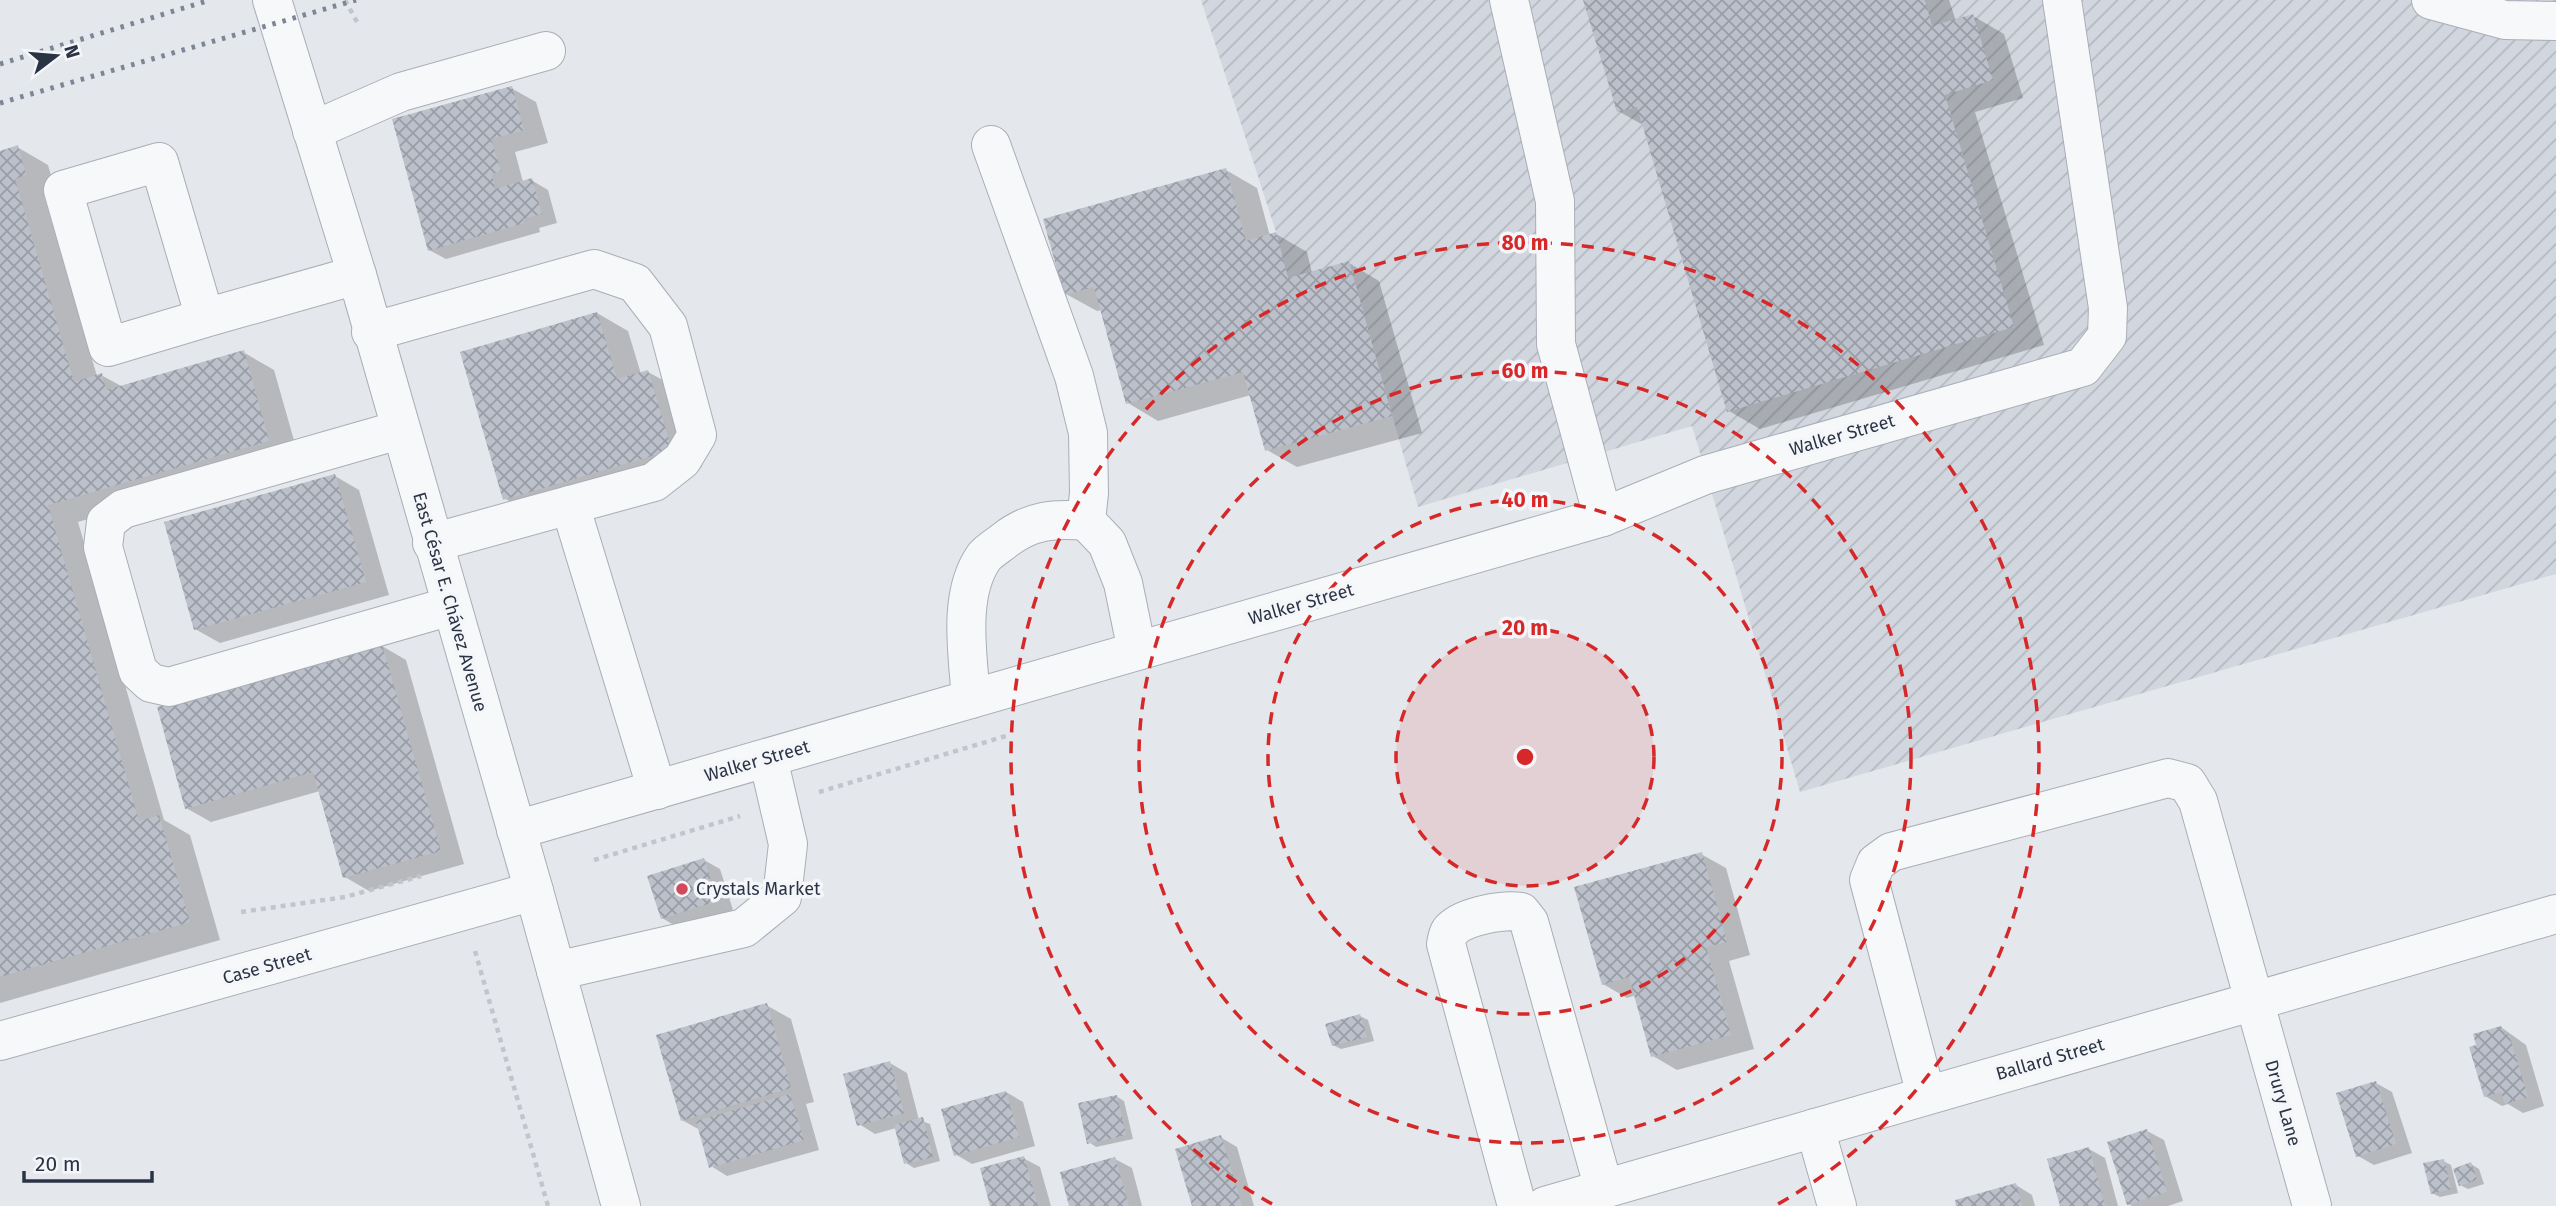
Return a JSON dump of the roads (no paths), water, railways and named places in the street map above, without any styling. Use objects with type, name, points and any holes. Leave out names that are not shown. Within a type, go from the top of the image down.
[{"type":"street","name":"East César E. Chávez Avenue","points":[[272,0],[357,275],[399,430],[534,891],[621,1206]]},
{"type":"street","points":[[1509,0],[1555,201],[1556,344],[1603,517]]},
{"type":"street","name":"Walker Street","points":[[516,830],[1603,517],[1705,475],[2083,367],[2107,336],[2108,308],[2062,0]]},
{"type":"street","points":[[2431,0],[2505,20],[2556,22]]},
{"type":"street","points":[[312,131],[401,92],[546,51]]},
{"type":"street","points":[[991,145],[1074,376],[1088,433],[1089,493],[1086,521]]},
{"type":"street","points":[[205,318],[159,162],[63,190],[108,347],[357,275]]},
{"type":"street","points":[[371,332],[594,269],[635,283],[667,326],[696,435],[682,460],[654,482],[432,543]]},
{"type":"street","points":[[399,430],[124,509],[106,522],[103,547],[138,671],[151,683],[169,687],[451,607]]},
{"type":"street","points":[[570,505],[657,790]]},
{"type":"street","points":[[971,699],[966,630],[971,587],[985,556],[1020,529],[1058,518],[1086,521],[1107,543],[1123,583],[1138,651]]},
{"type":"street","points":[[556,971],[744,928],[782,897],[788,844],[768,758]]},
{"type":"street","name":"Drury Lane","points":[[1926,1095],[1869,880],[1876,863],[1891,852],[2168,778],[2187,783],[2198,801],[2312,1206]]},
{"type":"street","name":"Case Street","points":[[0,1041],[534,891]]},
{"type":"street","points":[[1517,1206],[1446,944],[1450,930],[1464,920],[1509,910],[1521,912],[1529,922],[1604,1189]]},
{"type":"street","name":"Ballard Street","points":[[1545,1206],[2556,914]]},
{"type":"street","points":[[1815,1128],[1837,1206]]},
{"type":"railway","points":[[0,64],[210,0]]},
{"type":"railway","points":[[0,103],[356,0]]},
{"type":"place","name":"Crystals Market","points":[[682,889]]}]
